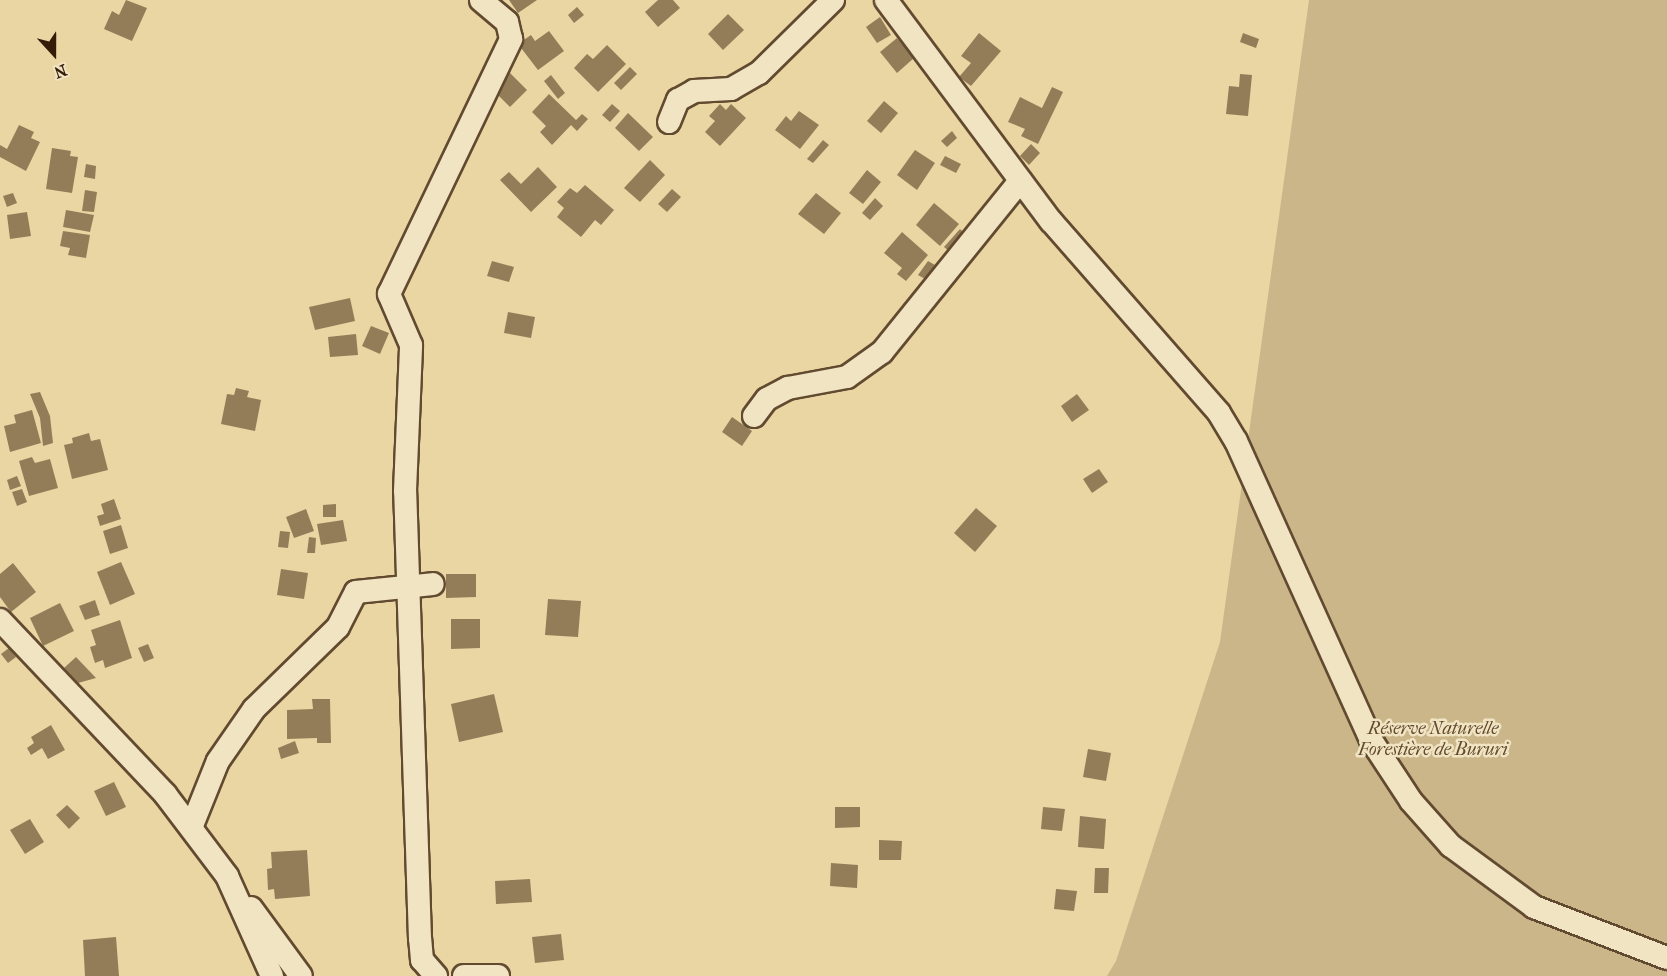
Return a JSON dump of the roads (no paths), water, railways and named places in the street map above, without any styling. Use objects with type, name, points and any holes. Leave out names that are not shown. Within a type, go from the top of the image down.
[{"type":"street","points":[[436,976],[422,960],[405,491],[411,345],[390,294],[511,39],[507,22],[482,0]]},
{"type":"street","points":[[669,122],[678,100],[694,91],[730,89],[759,73],[833,0]]},
{"type":"street","points":[[886,0],[1020,181],[1097,279],[1200,390],[1225,423],[1371,740],[1411,801],[1451,846],[1534,907],[1667,958]]},
{"type":"street","points":[[754,416],[767,399],[788,388],[847,377],[882,352],[1020,181]]},
{"type":"street","points":[[191,828],[218,761],[254,709],[338,627],[356,592],[434,584]]},
{"type":"street","points":[[0,620],[107,729],[191,828],[301,976]]},
{"type":"street","points":[[226,876],[272,976]]},
{"type":"street","points":[[464,976],[498,976]]},
{"type":"park label","name":"Réserve Naturelle Forestière de Bururi","points":[[1433,740]]}]
